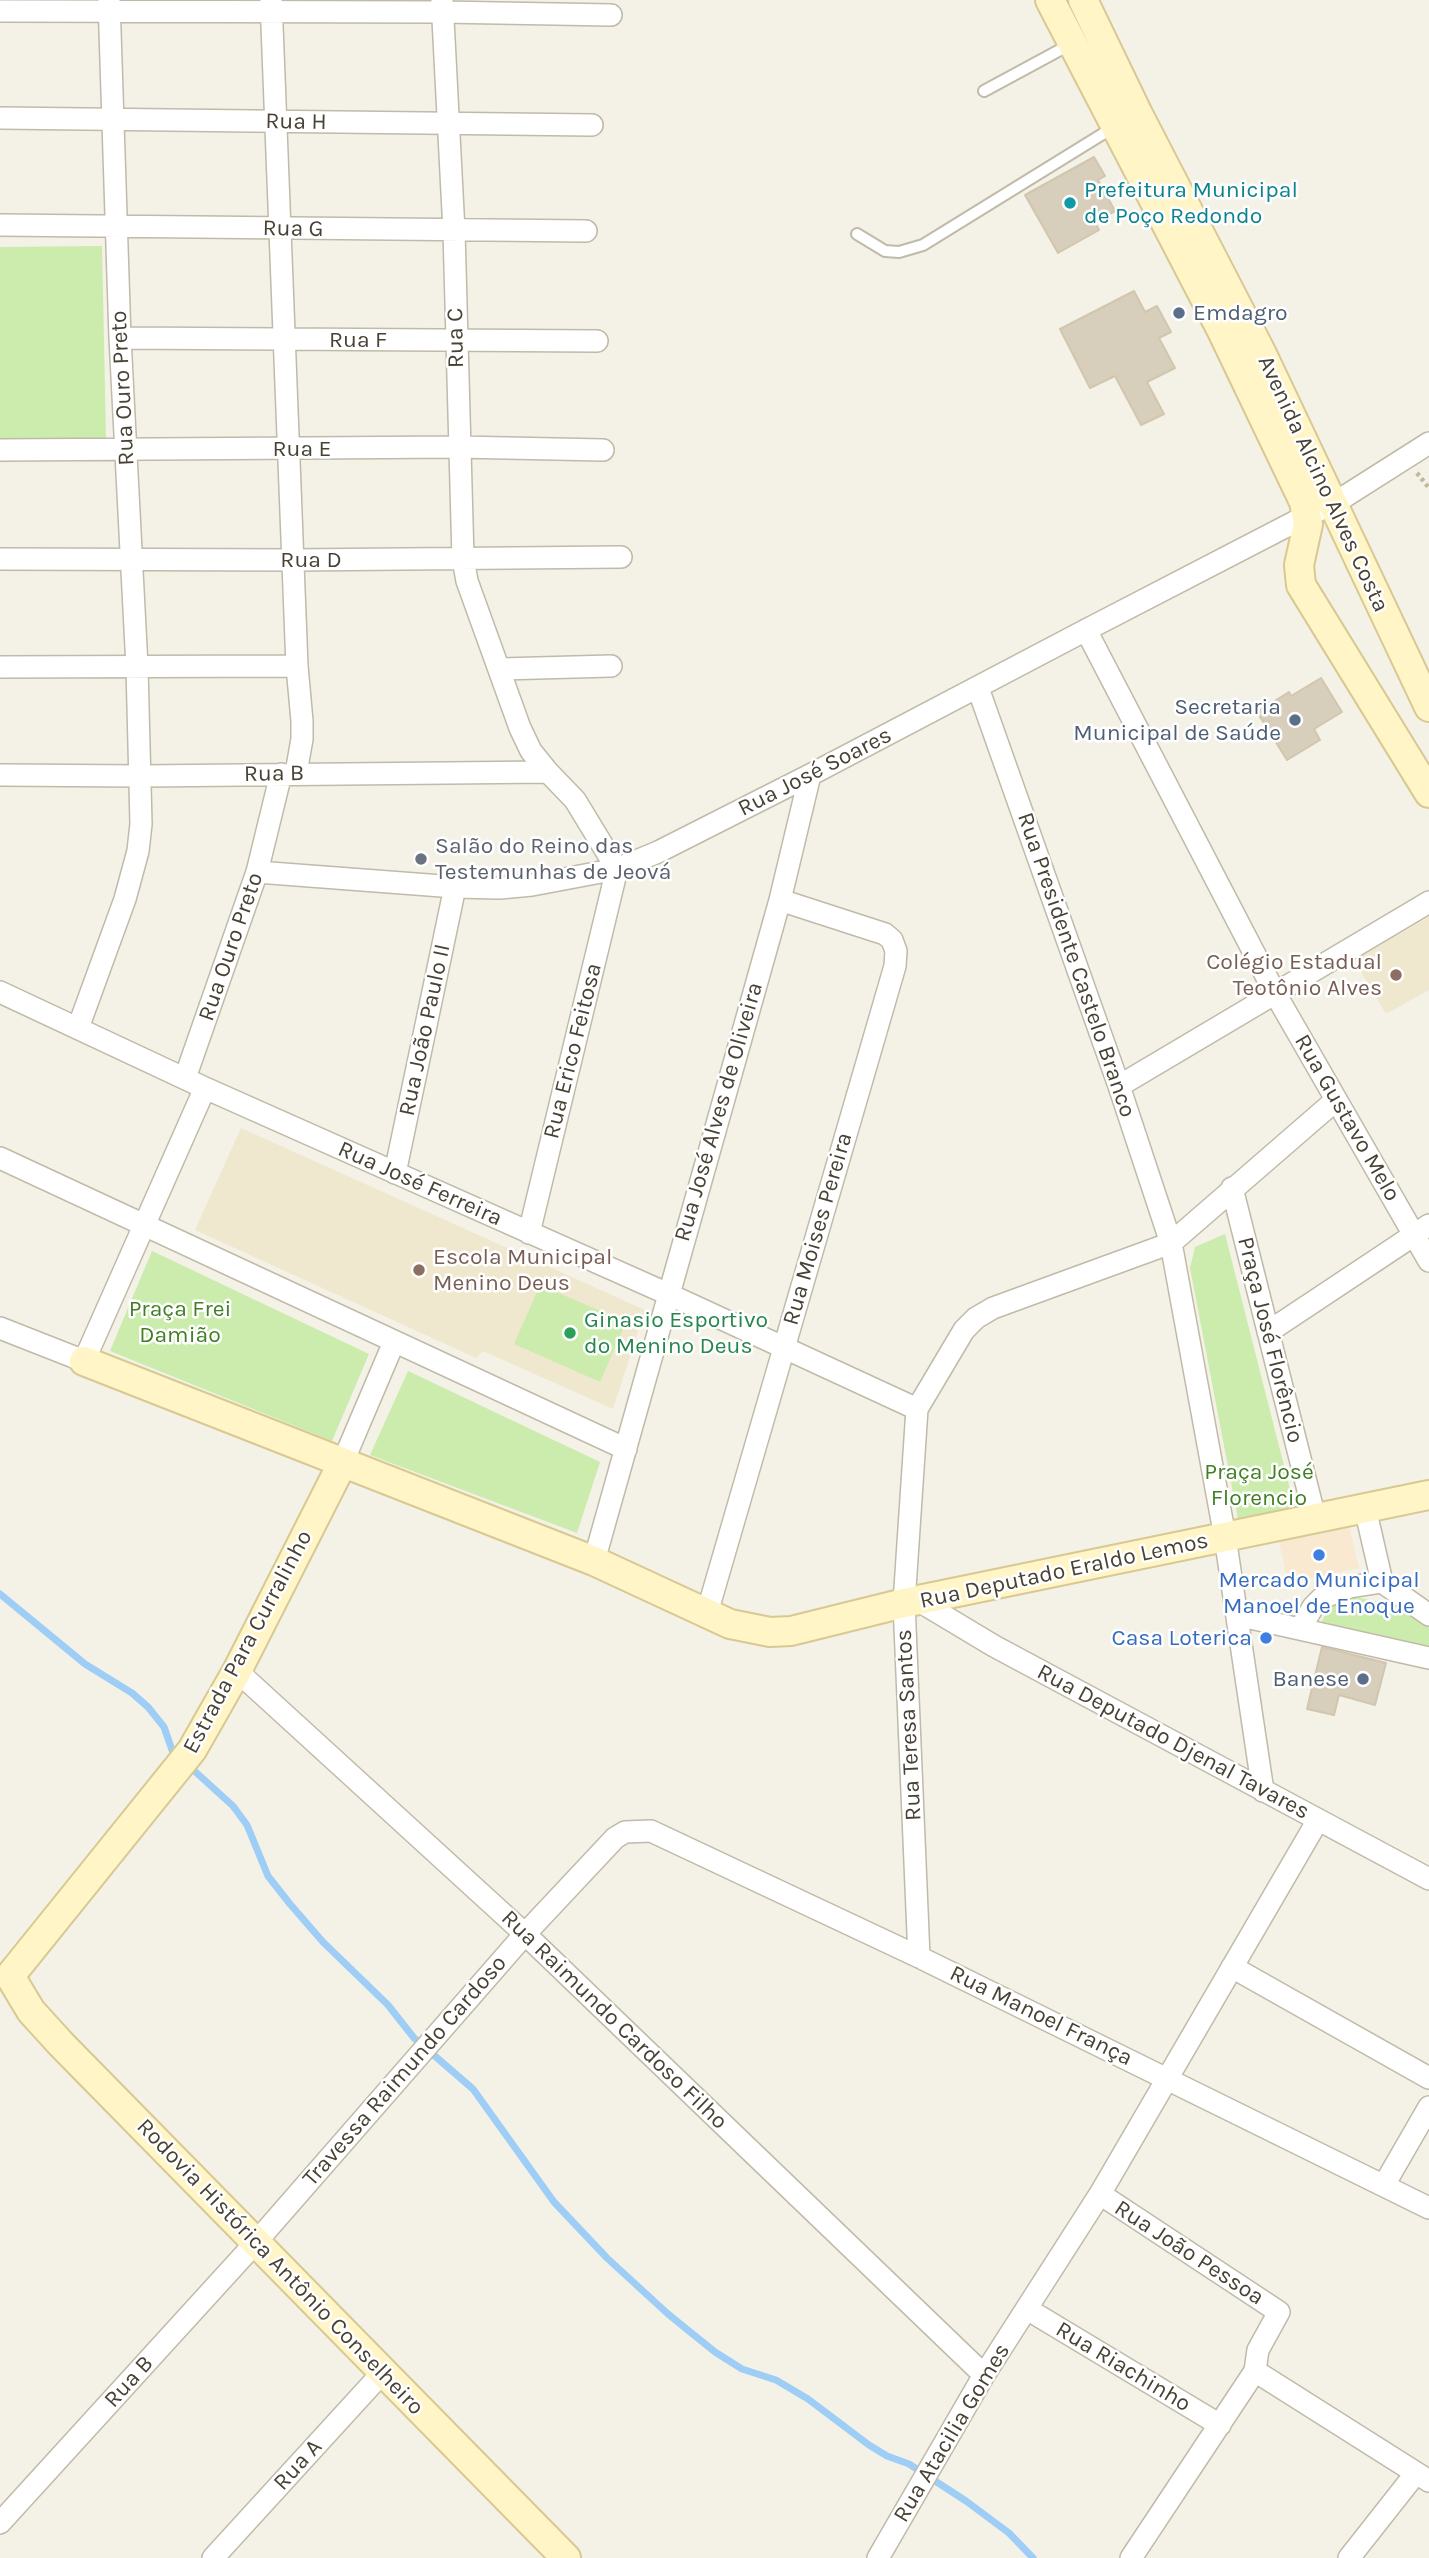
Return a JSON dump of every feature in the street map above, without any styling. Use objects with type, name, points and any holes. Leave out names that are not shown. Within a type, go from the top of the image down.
[{"type":"street","name":"Avenida Alcino Alves Costa","points":[[1050,0],[1085,36],[1233,325],[1304,502],[1321,509],[1429,707]]},
{"type":"street","name":"Avenida Alcino Alves Costa","points":[[1083,0],[1085,36]]},
{"type":"street","points":[[0,11],[109,6],[442,6],[611,15]]},
{"type":"street","name":"Rua Ouro Preto","points":[[78,1028],[133,872],[141,824],[137,667],[120,338],[109,6]]},
{"type":"street","name":"Rua Ouro Preto","points":[[185,1079],[302,739],[283,340],[271,6]]},
{"type":"street","name":"Rua C","points":[[442,6],[454,231],[463,559],[467,582],[520,728],[531,751],[575,800],[617,869]]},
{"type":"street","name":"Rua H","points":[[0,118],[592,125]]},
{"type":"street","name":"Rua G","points":[[0,225],[586,232]]},
{"type":"street","name":"Rua F","points":[[120,338],[597,341]]},
{"type":"street","name":"Rua José Soares","points":[[257,872],[455,887],[532,886],[617,869],[659,852],[810,775],[1321,509],[1429,443]]},
{"type":"street","name":"Rua E","points":[[0,450],[459,447],[603,450]]},
{"type":"street","name":"Avenida Alcino Alves Costa","points":[[1321,509],[1299,565],[1301,585],[1426,782]]},
{"type":"street","name":"Rua D","points":[[0,559],[621,557]]},
{"type":"street","name":"Rua Gustavo Melo","points":[[1086,630],[1276,995],[1336,1100],[1422,1229],[1429,1261]]},
{"type":"street","points":[[0,667],[297,666]]},
{"type":"street","points":[[501,670],[611,666]]},
{"type":"street","name":"Rua Presidente Castelo Branco","points":[[978,688],[1119,1086],[1171,1243]]},
{"type":"street","name":"Rua B","points":[[0,775],[548,772]]},
{"type":"street","name":"Rua José Alves de Oliveira","points":[[626,1449],[779,900],[810,775]]},
{"type":"street","name":"Rua Erico Feitosa","points":[[529,1234],[617,869]]},
{"type":"street","name":"Rua João Paulo II","points":[[395,1173],[455,887]]},
{"type":"street","name":"Rua Moises Pereira","points":[[707,1613],[895,966],[896,951],[892,940],[885,934],[779,900]]},
{"type":"street","points":[[1119,1086],[1429,902]]},
{"type":"street","name":"Rua José Ferreira","points":[[0,992],[185,1079],[668,1294],[917,1409]]},
{"type":"street","points":[[84,1361],[205,1088]]},
{"type":"street","points":[[917,1409],[964,1330],[976,1318],[993,1308],[1171,1243],[1336,1100]]},
{"type":"street","points":[[0,1158],[626,1449],[594,1561]]},
{"type":"street","name":"Praça José Florêncio","points":[[1232,1188],[1315,1518]]},
{"type":"street","points":[[1268,1332],[1422,1229]]},
{"type":"street","points":[[1171,1243],[1225,1537],[1263,1791]]},
{"type":"street","points":[[0,1328],[594,1561],[707,1613]]},
{"type":"street","points":[[342,1464],[394,1342]]},
{"type":"street","name":"Rua Teresa Santos","points":[[917,1409],[911,1602],[919,1956]]},
{"type":"street","name":"Estrada Para Curralinho","points":[[5,1976],[192,1750],[237,1671],[342,1464]]},
{"type":"street","points":[[1225,1537],[1429,1495]]},
{"type":"street","points":[[1365,1508],[1382,1582],[1429,1615]]},
{"type":"street","name":"Rua Deputado Eraldo Lemos","points":[[707,1613],[749,1629],[791,1631],[911,1602],[1225,1537]]},
{"type":"street","points":[[1300,1629],[1313,1607],[1322,1598],[1350,1587],[1382,1582]]},
{"type":"street","name":"Rua Deputado Djenal Tavares","points":[[911,1602],[1429,1880]]},
{"type":"street","points":[[1237,1615],[1429,1658]]},
{"type":"street","name":"Rua Raimundo Cardoso Filho","points":[[237,1671],[525,1934],[984,2375]]},
{"type":"street","name":"Rua Atacilia Gomes","points":[[878,2558],[984,2375],[1100,2194],[1318,1820]]},
{"type":"street","name":"Rua Manoel França","points":[[650,1831],[919,1956],[1429,2208]]},
{"type":"street","name":"Travessa Raimundo Cardoso","points":[[257,2241],[436,2034],[615,1838],[625,1832],[650,1831]]},
{"type":"street","points":[[1232,1967],[1429,2078]]},
{"type":"street","name":"Rodovia Histórica Antônio Conselheiro","points":[[5,1976],[31,2011],[383,2372],[552,2553]]},
{"type":"street","points":[[1384,2185],[1429,2107]]},
{"type":"street","name":"Rua João Pessoa","points":[[1100,2194],[1279,2312],[1258,2350],[1255,2371]]},
{"type":"street","name":"Rua B","points":[[0,2523],[257,2241]]},
{"type":"street","name":"Rua Riachinho","points":[[1027,2309],[1220,2425]]},
{"type":"street","points":[[1131,2558],[1255,2371],[1423,2477],[1349,2558]]},
{"type":"street","name":"Rua A","points":[[213,2558],[383,2372]]},
{"type":"lane","points":[[984,91],[1085,36]]},
{"type":"lane","points":[[857,234],[886,251],[899,252],[923,245],[1127,120]]},
{"type":"shaded area","name":"Colégio Estadual Teotônio Alves","points":[[1429,917],[1429,990],[1386,1014],[1354,960]]},
{"type":"shaded area","name":"Escola Municipal Menino Deus","points":[[241,1128],[645,1310],[613,1409],[483,1351],[476,1358],[195,1230]]},
{"type":"shaded area","name":"Mercado Municipal Manoel de Enoque","points":[[1349,1526],[1359,1568],[1288,1583],[1279,1541]]},
{"type":"green space","points":[[102,246],[106,438],[0,440],[0,247]]},
{"type":"green space","name":"Praça José Florencio","points":[[1225,1234],[1295,1509],[1239,1524],[1190,1268],[1195,1247]]},
{"type":"green space","name":"Praça Frei Damião","points":[[152,1251],[369,1354],[332,1441],[110,1351]]},
{"type":"green space","name":"Ginasio Esportivo do Menino Deus","points":[[540,1285],[626,1322],[600,1382],[514,1344]]},
{"type":"green space","points":[[408,1371],[600,1462],[577,1533],[370,1455]]},
{"type":"green space","points":[[1356,1597],[1398,1606],[1413,1614],[1429,1626],[1429,1647],[1321,1623],[1327,1611],[1336,1603]]},
{"type":"building","name":"Prefeitura Municipal de Poço Redondo","points":[[1094,157],[1105,176],[1098,180],[1115,211],[1095,222],[1099,230],[1058,253],[1025,195]]},
{"type":"building","points":[[1134,291],[1145,312],[1157,306],[1171,332],[1159,338],[1175,368],[1147,382],[1164,414],[1141,425],[1115,376],[1090,388],[1060,329]]},
{"type":"building","name":"Secretaria Municipal de Saúde","points":[[1321,678],[1342,712],[1314,729],[1320,740],[1287,760],[1257,712],[1289,692],[1291,696]]},
{"type":"building","points":[[1322,1647],[1386,1663],[1375,1705],[1339,1695],[1334,1715],[1307,1709]]},
{"type":"waterway","points":[[0,1594],[85,1664],[132,1693],[148,1707],[164,1727],[172,1750],[180,1757]]},
{"type":"waterway","points":[[189,1766],[233,1806],[247,1825],[268,1876],[290,1904],[323,1942],[388,2005],[414,2038],[473,2089],[554,2202],[607,2258],[668,2314],[715,2352],[742,2369],[776,2380],[808,2399],[869,2445],[887,2456],[909,2464],[1009,2533],[1033,2558]]},
{"type":"place","name":"Prefeitura Municipal de Poço Redondo","points":[[1070,203]]},
{"type":"place","name":"Emdagro","points":[[1179,313]]},
{"type":"place","name":"Secretaria Municipal de Saúde","points":[[1295,720]]},
{"type":"place","name":"Salão do Reino das Testemunhas de Jeová","points":[[421,859]]},
{"type":"place","name":"Colégio Estadual Teotônio Alves","points":[[1396,975]]},
{"type":"place","name":"Escola Municipal Menino Deus","points":[[419,1270]]},
{"type":"place","name":"Ginasio Esportivo do Menino Deus","points":[[570,1333]]},
{"type":"place","name":"Mercado Municipal Manoel de Enoque","points":[[1319,1555]]},
{"type":"place","name":"Casa Loterica","points":[[1266,1638]]},
{"type":"place","name":"Banese","points":[[1363,1679]]}]
